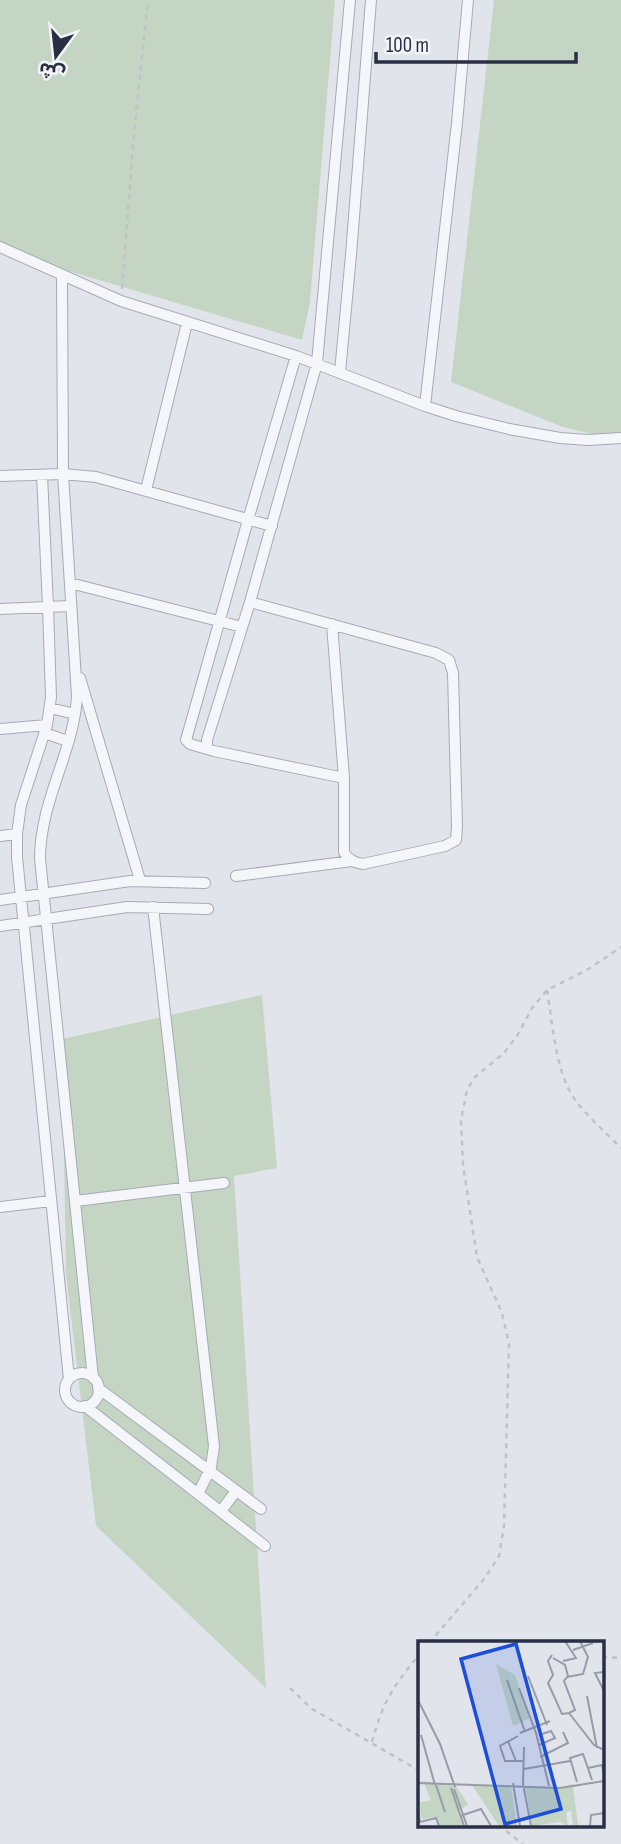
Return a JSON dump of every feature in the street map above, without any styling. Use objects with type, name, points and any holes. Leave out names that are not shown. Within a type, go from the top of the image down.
[{"type":"street","points":[[207,748],[207,740],[250,602],[317,363],[350,0]]},
{"type":"street","points":[[340,372],[371,0]]},
{"type":"street","points":[[425,406],[468,0]]},
{"type":"street","points":[[346,46],[367,48]]},
{"type":"street","points":[[0,247],[121,301],[296,355],[425,406],[540,435],[588,440],[621,438]]},
{"type":"street","points":[[41,475],[50,708],[21,805],[17,858],[69,1379],[65,1390],[69,1401],[79,1407],[95,1400],[96,1383],[40,859],[46,811],[68,741],[77,696],[63,474],[62,276]]},
{"type":"street","points":[[146,490],[187,323]]},
{"type":"street","points":[[296,355],[187,733],[187,742],[344,778]]},
{"type":"street","points":[[0,476],[85,475],[272,526]]},
{"type":"street","points":[[70,583],[242,627]]},
{"type":"street","points":[[250,602],[332,624],[436,653],[449,660],[453,673],[457,826],[456,840],[445,846],[363,864],[357,864],[347,857],[343,849],[344,778],[332,624]]},
{"type":"street","points":[[0,609],[71,606]]},
{"type":"street","points":[[76,665],[140,880]]},
{"type":"street","points":[[50,708],[75,714]]},
{"type":"street","points":[[191,722],[211,727]]},
{"type":"street","points":[[0,729],[45,729],[68,741]]},
{"type":"street","points":[[0,836],[17,834]]},
{"type":"street","points":[[236,876],[352,861]]},
{"type":"street","points":[[0,900],[120,881],[205,883]]},
{"type":"street","points":[[153,907],[214,1446],[214,1460],[198,1494]]},
{"type":"street","points":[[0,926],[114,909],[208,909]]},
{"type":"street","points":[[75,1201],[224,1183]]},
{"type":"street","points":[[0,1207],[51,1201]]},
{"type":"street","points":[[69,1379],[84,1373],[261,1508]]},
{"type":"street","points":[[85,1406],[265,1546]]},
{"type":"street","points":[[221,1511],[236,1491]]},
{"type":"path","points":[[121,301],[148,0]]},
{"type":"path","points":[[431,1641],[485,1578],[499,1556],[504,1527],[509,1344],[502,1313],[477,1256],[463,1165],[461,1120],[467,1090],[475,1077],[504,1054],[547,990],[587,970],[621,947]]},
{"type":"path","points":[[547,990],[567,1087],[576,1102],[621,1148]]},
{"type":"path","points":[[372,1744],[384,1703],[418,1656]]},
{"type":"path","points":[[289,1688],[312,1709],[418,1770]]},
{"type":"path","points":[[499,1826],[523,1844]]},
{"type":"green space","points":[[0,0],[335,0],[310,302],[302,340],[62,269],[0,242]]},
{"type":"green space","points":[[494,0],[621,0],[621,441],[563,427],[451,382]]},
{"type":"green space","points":[[262,995],[277,1168],[234,1176],[266,1688],[96,1526],[66,1274],[62,1039]]}]
